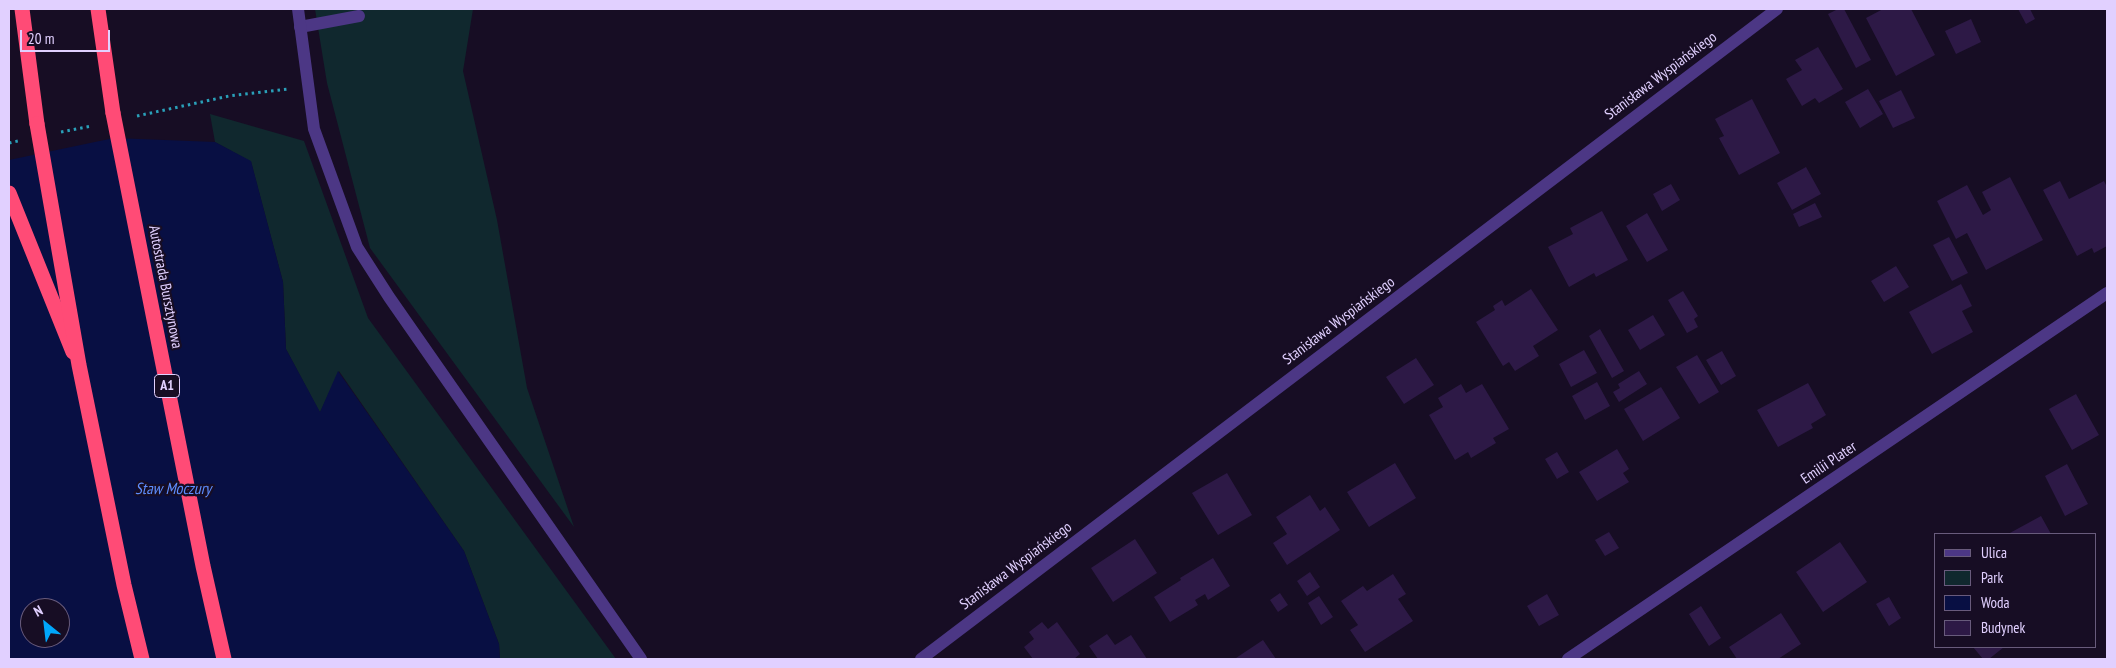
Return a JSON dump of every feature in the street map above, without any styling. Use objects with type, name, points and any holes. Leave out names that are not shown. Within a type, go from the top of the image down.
[{"type":"highway","points":[[22,9],[37,124],[79,365],[124,585],[142,659]]},
{"type":"highway","name":"Autostrada Bursztynowa","points":[[98,9],[113,113],[203,566],[224,659]]},
{"type":"highway","points":[[9,193],[79,365]]},
{"type":"street","points":[[298,9],[314,129],[357,247],[389,297],[641,659]]},
{"type":"street","name":"Stanisława Wyspiańskiego","points":[[921,659],[1777,9]]},
{"type":"street","points":[[300,27],[359,16]]},
{"type":"street","name":"Emilii Plater","points":[[1568,659],[2107,293]]},
{"type":"path","points":[[134,117],[229,96],[308,87]]},
{"type":"path","points":[[57,133],[95,125]]},
{"type":"path","points":[[9,143],[18,141]]},
{"type":"green space","points":[[315,9],[473,9],[463,71],[497,220],[527,388],[574,527],[370,248],[327,83]]},
{"type":"green space","points":[[210,114],[304,141],[368,318],[616,659],[500,659],[499,644],[464,551],[339,371],[320,413],[286,349],[283,282],[251,162],[215,142]]},
{"type":"water","name":"Staw Moczury","points":[[114,138],[215,142],[251,161],[283,282],[286,349],[320,412],[338,371],[464,551],[499,644],[500,659],[9,659],[9,160]]},
{"type":"building","points":[[1838,9],[1844,9],[1871,60],[1856,68],[1828,14]]},
{"type":"building","points":[[1883,9],[1911,9],[1935,55],[1896,76],[1866,18]]},
{"type":"building","points":[[2018,9],[2030,9],[2035,19],[2026,24]]},
{"type":"building","points":[[1971,19],[1981,42],[1956,54],[1945,31]]},
{"type":"building","points":[[1818,47],[1843,89],[1819,103],[1815,98],[1802,106],[1786,79],[1802,70],[1795,60]]},
{"type":"building","points":[[1868,89],[1883,114],[1860,128],[1845,102]]},
{"type":"building","points":[[1901,90],[1915,118],[1893,128],[1879,101]]},
{"type":"building","points":[[1752,99],[1780,153],[1739,175],[1719,138],[1724,136],[1715,119]]},
{"type":"building","points":[[1806,167],[1821,194],[1792,210],[1777,183]]},
{"type":"building","points":[[2010,177],[2043,240],[1986,270],[1967,233],[1956,239],[1937,201],[1967,185],[1983,215],[1991,210],[1982,192]]},
{"type":"building","points":[[2060,181],[2069,199],[2104,181],[2107,187],[2107,246],[2094,253],[2092,248],[2077,256],[2043,190]]},
{"type":"building","points":[[1671,184],[1680,200],[1662,211],[1653,194]]},
{"type":"building","points":[[1815,203],[1822,217],[1799,227],[1793,214]]},
{"type":"building","points":[[1602,211],[1628,260],[1596,277],[1594,273],[1569,287],[1548,247],[1573,234],[1570,228]]},
{"type":"building","points":[[1647,213],[1668,250],[1647,262],[1626,226]]},
{"type":"building","points":[[1949,237],[1968,273],[1952,281],[1933,245]]},
{"type":"building","points":[[1896,266],[1909,287],[1884,302],[1871,281]]},
{"type":"building","points":[[1961,284],[1972,306],[1962,311],[1973,332],[1932,354],[1909,312]]},
{"type":"building","points":[[1531,289],[1558,330],[1533,346],[1539,356],[1515,371],[1509,362],[1503,366],[1476,322],[1495,310],[1493,306],[1502,300],[1505,306]]},
{"type":"building","points":[[1683,291],[1698,316],[1694,319],[1698,327],[1687,333],[1668,300]]},
{"type":"building","points":[[1653,315],[1665,335],[1640,350],[1628,330]]},
{"type":"building","points":[[1600,329],[1624,371],[1612,378],[1589,336]]},
{"type":"building","points":[[1584,350],[1597,373],[1571,387],[1559,364]]},
{"type":"building","points":[[1722,351],[1736,376],[1721,385],[1706,360]]},
{"type":"building","points":[[1697,355],[1719,392],[1699,404],[1676,367]]},
{"type":"building","points":[[1416,358],[1434,385],[1404,404],[1386,377]]},
{"type":"building","points":[[1639,371],[1647,384],[1619,402],[1613,392],[1620,388],[1618,384]]},
{"type":"building","points":[[1597,382],[1610,406],[1585,420],[1572,396]]},
{"type":"building","points":[[1808,383],[1826,415],[1811,424],[1813,428],[1778,447],[1757,410]]},
{"type":"building","points":[[1461,384],[1466,393],[1482,384],[1509,429],[1493,438],[1496,443],[1471,458],[1468,452],[1455,460],[1429,415],[1443,407],[1438,398]]},
{"type":"building","points":[[1661,387],[1680,418],[1643,441],[1624,409]]},
{"type":"building","points":[[2076,394],[2099,435],[2072,450],[2049,409]]},
{"type":"building","points":[[1617,449],[1629,469],[1623,473],[1629,482],[1597,501],[1579,472]]},
{"type":"building","points":[[1557,452],[1569,472],[1557,479],[1545,459]]},
{"type":"building","points":[[1395,463],[1416,498],[1369,527],[1347,492]]},
{"type":"building","points":[[2067,464],[2088,504],[2065,516],[2045,476]]},
{"type":"building","points":[[1227,473],[1252,515],[1218,535],[1192,493]]},
{"type":"building","points":[[1310,495],[1320,511],[1325,507],[1340,530],[1287,565],[1273,543],[1287,534],[1276,517]]},
{"type":"building","points":[[2041,516],[2050,533],[2010,533]]},
{"type":"building","points":[[1609,532],[1619,548],[1605,556],[1595,540]]},
{"type":"building","points":[[1135,539],[1157,573],[1113,602],[1091,568]]},
{"type":"building","points":[[1840,542],[1867,582],[1823,612],[1796,572]]},
{"type":"building","points":[[1213,558],[1230,586],[1208,600],[1205,594],[1195,600],[1198,605],[1170,622],[1154,597],[1181,580],[1180,578]]},
{"type":"building","points":[[1310,572],[1320,587],[1307,596],[1297,581]]},
{"type":"building","points":[[1393,574],[1406,594],[1398,599],[1413,621],[1365,652],[1350,630],[1358,625],[1341,601],[1363,586],[1367,591]]},
{"type":"building","points":[[1280,593],[1288,605],[1278,612],[1270,600]]},
{"type":"building","points":[[1547,594],[1559,615],[1539,626],[1527,606]]},
{"type":"building","points":[[1319,596],[1333,617],[1321,625],[1308,603]]},
{"type":"building","points":[[1889,597],[1901,618],[1889,626],[1876,604]]},
{"type":"building","points":[[1701,606],[1721,638],[1709,646],[1689,614]]},
{"type":"building","points":[[1781,613],[1801,644],[1778,659],[1737,659],[1729,647]]},
{"type":"building","points":[[1042,622],[1048,629],[1057,622],[1080,654],[1074,659],[1033,659],[1024,647],[1034,639],[1029,632]]},
{"type":"building","points":[[1107,634],[1115,645],[1131,635],[1147,659],[1098,659],[1089,646]]},
{"type":"building","points":[[1263,640],[1276,659],[1236,658]]},
{"type":"building","points":[[1974,648],[2003,648],[1989,659],[1983,659]]}]
